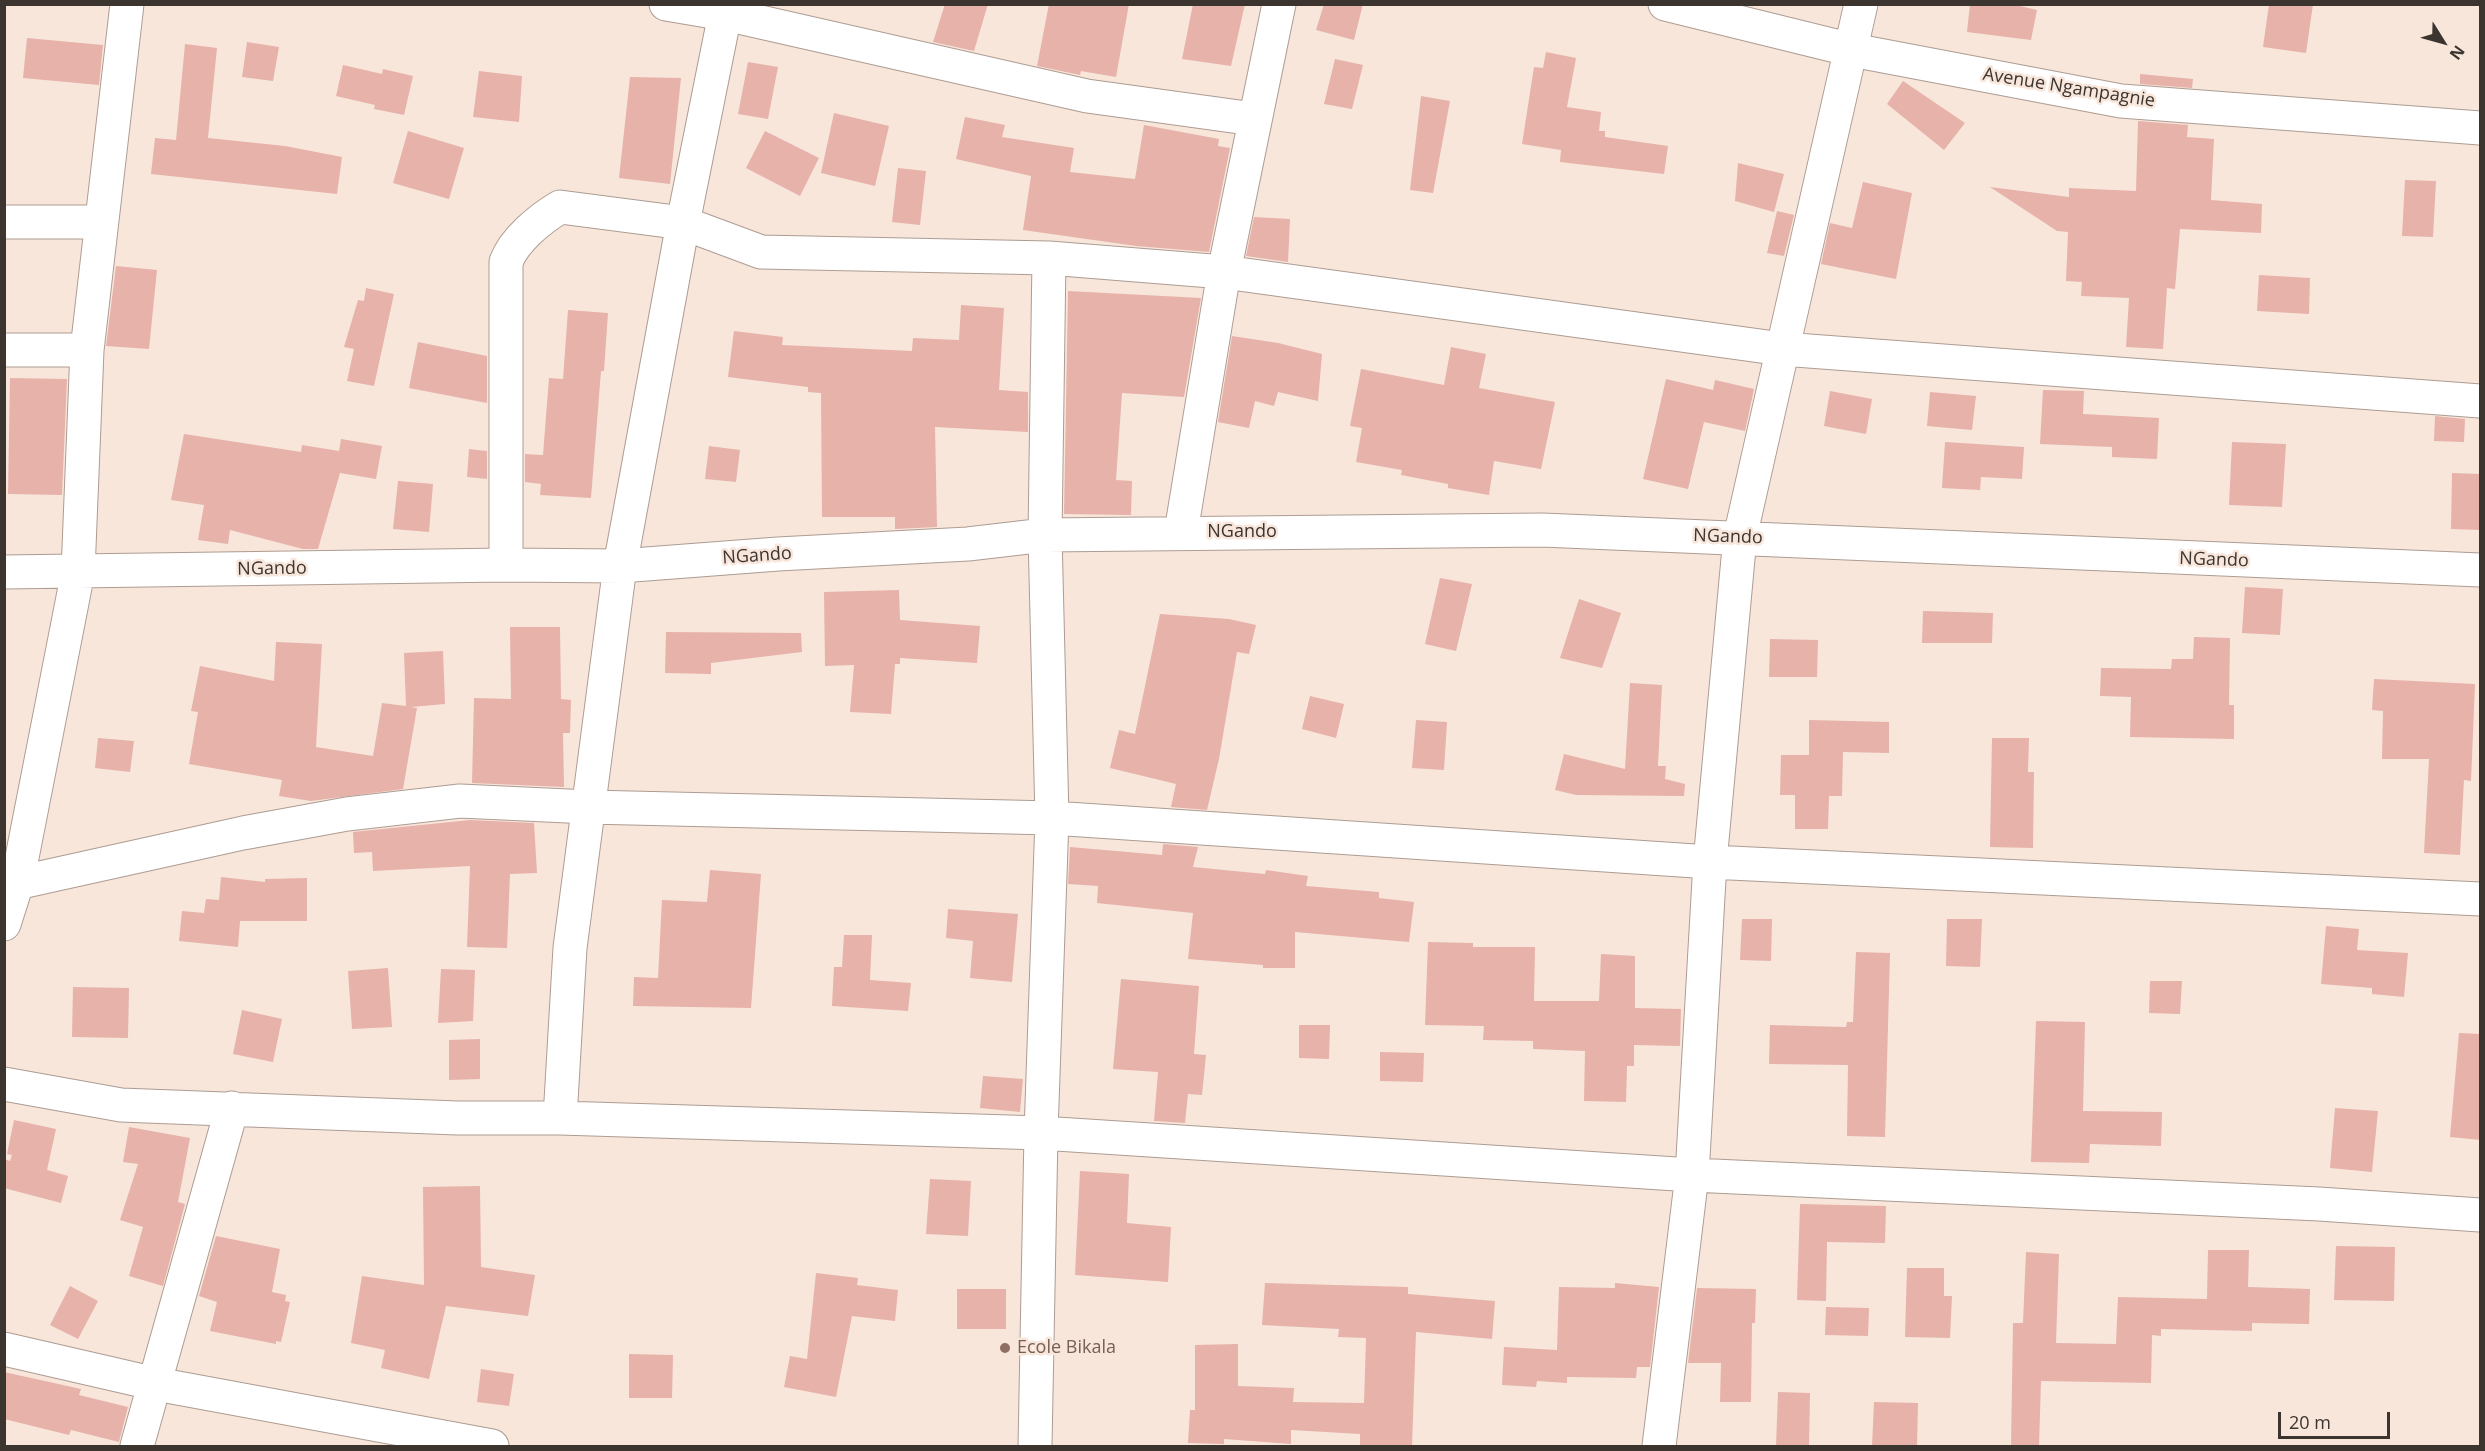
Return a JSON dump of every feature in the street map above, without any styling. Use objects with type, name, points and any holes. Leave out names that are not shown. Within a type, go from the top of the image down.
[{"type":"street","points":[[4,924],[78,572],[87,350],[127,4]]},
{"type":"street","points":[[666,4],[726,9],[1087,96],[1254,119]]},
{"type":"street","points":[[1181,532],[1224,272],[1279,4]]},
{"type":"street","name":"Avenue Ngampagnie","points":[[1665,4],[1852,50],[2121,100],[2481,128]]},
{"type":"street","points":[[1659,1446],[1692,1175],[1710,862],[1740,537],[1861,4]]},
{"type":"street","points":[[560,1118],[570,948],[621,566],[682,223],[726,9]]},
{"type":"street","points":[[506,565],[506,262],[510,252],[546,215],[560,207],[682,223],[760,252],[1049,258],[1224,272],[1782,349],[2481,401]]},
{"type":"street","points":[[4,222],[101,222]]},
{"type":"street","points":[[1035,1446],[1041,1133],[1052,818],[1045,535],[1049,258]]},
{"type":"street","points":[[4,350],[87,350]]},
{"type":"street","name":"NGando","points":[[4,572],[506,565],[621,566],[778,554],[968,544],[1045,535],[1542,530],[2481,570]]},
{"type":"street","points":[[11,882],[243,833],[424,804],[460,801],[589,807],[1052,818],[1710,862],[2481,899]]},
{"type":"street","points":[[4,1084],[121,1105],[457,1118],[560,1118],[1041,1133],[1692,1175],[2319,1204],[2481,1215]]},
{"type":"street","points":[[137,1446],[232,1108]]},
{"type":"street","points":[[4,1349],[156,1384],[492,1446]]},
{"type":"building","points":[[945,4],[988,4],[974,51],[933,42]]},
{"type":"building","points":[[1049,4],[1129,4],[1116,77],[1081,71],[1080,75],[1037,66]]},
{"type":"building","points":[[1193,4],[1245,4],[1231,66],[1182,59]]},
{"type":"building","points":[[1324,4],[1363,4],[1354,40],[1316,30]]},
{"type":"building","points":[[1970,4],[2011,4],[2037,10],[2031,40],[1967,32]]},
{"type":"building","points":[[2269,4],[2313,4],[2306,53],[2263,47]]},
{"type":"building","points":[[27,38],[103,45],[99,85],[23,78]]},
{"type":"building","points":[[247,42],[279,47],[273,81],[242,77]]},
{"type":"building","points":[[185,44],[217,48],[208,138],[285,146],[342,157],[337,194],[151,174],[155,138],[176,140]]},
{"type":"building","points":[[1546,52],[1576,58],[1567,107],[1601,112],[1599,131],[1605,131],[1605,137],[1668,146],[1664,174],[1560,162],[1561,150],[1522,144],[1534,67],[1543,68]]},
{"type":"building","points":[[1335,59],[1363,65],[1352,109],[1324,104]]},
{"type":"building","points":[[748,62],[778,67],[768,119],[738,114]]},
{"type":"building","points":[[343,65],[382,74],[383,69],[413,76],[404,115],[374,109],[375,105],[336,96]]},
{"type":"building","points":[[479,71],[522,76],[519,122],[473,117]]},
{"type":"building","points":[[2140,74],[2193,79],[2192,88],[2140,84]]},
{"type":"building","points":[[630,77],[681,78],[670,184],[619,178]]},
{"type":"building","points":[[1903,81],[1965,123],[1944,150],[1887,104]]},
{"type":"building","points":[[1421,96],[1450,101],[1433,193],[1410,190]]},
{"type":"building","points":[[834,113],[889,126],[875,186],[821,173]]},
{"type":"building","points":[[965,117],[1005,125],[1002,137],[1074,148],[1070,172],[1135,179],[1144,125],[1219,139],[1218,146],[1230,148],[1209,252],[1136,246],[1023,230],[1031,176],[956,159]]},
{"type":"building","points":[[2138,121],[2188,125],[2187,137],[2214,139],[2211,200],[2262,204],[2261,233],[2180,229],[2175,289],[2167,288],[2163,349],[2126,347],[2129,298],[2081,296],[2082,282],[2066,281],[2068,232],[2057,231],[1990,187],[2069,197],[2069,188],[2136,191]]},
{"type":"building","points":[[408,131],[464,148],[449,199],[393,183]]},
{"type":"building","points":[[765,131],[819,158],[800,196],[746,168]]},
{"type":"building","points":[[1738,163],[1784,174],[1774,212],[1735,201]]},
{"type":"building","points":[[898,168],[926,171],[920,225],[892,222]]},
{"type":"building","points":[[2405,180],[2436,181],[2433,237],[2402,236]]},
{"type":"building","points":[[1863,182],[1912,193],[1896,279],[1821,264],[1830,223],[1852,228]]},
{"type":"building","points":[[1777,211],[1794,215],[1784,256],[1767,253]]},
{"type":"building","points":[[1254,217],[1290,219],[1288,262],[1246,256]]},
{"type":"building","points":[[116,266],[157,270],[149,349],[106,346]]},
{"type":"building","points":[[2259,275],[2310,278],[2309,314],[2257,311]]},
{"type":"building","points":[[366,288],[394,294],[374,386],[347,381],[354,349],[344,347],[358,300],[364,301]]},
{"type":"building","points":[[1068,291],[1201,298],[1184,397],[1122,393],[1116,480],[1132,481],[1131,515],[1064,514]]},
{"type":"building","points":[[961,305],[1004,308],[999,390],[1028,392],[1028,432],[935,427],[937,527],[895,529],[895,517],[822,517],[821,393],[808,392],[808,387],[728,377],[734,331],[783,337],[782,345],[912,351],[913,338],[959,340]]},
{"type":"building","points":[[568,310],[608,313],[591,498],[540,495],[541,484],[525,482],[525,454],[543,455],[549,378],[563,379]]},
{"type":"building","points":[[1232,336],[1278,343],[1322,354],[1318,401],[1278,392],[1274,406],[1255,401],[1249,428],[1218,422]]},
{"type":"building","points":[[418,342],[487,356],[487,403],[409,388]]},
{"type":"building","points":[[1451,347],[1486,354],[1479,388],[1555,402],[1541,469],[1494,461],[1489,495],[1448,488],[1448,484],[1401,475],[1402,470],[1356,462],[1362,428],[1350,426],[1361,369],[1444,385]]},
{"type":"building","points":[[10,378],[67,379],[62,495],[8,494]]},
{"type":"building","points":[[1666,379],[1713,390],[1715,380],[1754,389],[1745,431],[1704,422],[1688,489],[1643,479]]},
{"type":"building","points":[[2043,390],[2084,391],[2083,414],[2159,418],[2157,459],[2112,457],[2112,447],[2040,444]]},
{"type":"building","points":[[1830,391],[1872,399],[1866,434],[1824,426]]},
{"type":"building","points":[[1930,392],[1976,396],[1972,430],[1927,426]]},
{"type":"building","points":[[2435,416],[2465,419],[2464,442],[2434,441]]},
{"type":"building","points":[[184,434],[301,452],[302,445],[339,451],[341,439],[382,446],[376,479],[340,473],[318,549],[303,549],[230,530],[228,544],[198,540],[204,505],[171,500]]},
{"type":"building","points":[[1945,442],[2024,447],[2022,479],[1981,477],[1980,490],[1942,488]]},
{"type":"building","points":[[2232,442],[2286,444],[2282,507],[2229,505]]},
{"type":"building","points":[[709,446],[740,450],[736,482],[705,479]]},
{"type":"building","points":[[469,449],[487,451],[487,479],[467,477]]},
{"type":"building","points":[[2452,473],[2481,474],[2481,530],[2451,529]]},
{"type":"building","points":[[398,481],[433,484],[429,532],[393,529]]},
{"type":"building","points":[[1440,578],[1472,584],[1456,651],[1425,644]]},
{"type":"building","points":[[2245,587],[2283,589],[2280,635],[2242,633]]},
{"type":"building","points":[[899,590],[900,620],[980,626],[977,663],[900,658],[900,664],[895,664],[891,714],[850,712],[854,665],[825,666],[824,592]]},
{"type":"building","points":[[1579,599],[1621,613],[1602,668],[1560,658]]},
{"type":"building","points":[[1923,611],[1993,613],[1992,643],[1922,643]]},
{"type":"building","points":[[1160,614],[1229,619],[1256,625],[1249,654],[1237,652],[1219,759],[1207,810],[1171,807],[1176,784],[1110,768],[1119,730],[1135,734]]},
{"type":"building","points":[[510,627],[560,627],[561,699],[571,700],[570,733],[563,733],[564,787],[472,783],[474,698],[511,699]]},
{"type":"building","points":[[666,632],[801,633],[802,652],[711,663],[711,674],[665,673]]},
{"type":"building","points":[[2194,637],[2230,638],[2229,705],[2234,705],[2234,739],[2130,737],[2131,697],[2100,696],[2101,668],[2171,669],[2172,659],[2193,659]]},
{"type":"building","points":[[1770,639],[1818,640],[1817,677],[1769,677]]},
{"type":"building","points":[[276,642],[322,644],[316,747],[373,756],[382,703],[406,706],[404,653],[443,651],[445,704],[411,707],[417,708],[403,789],[311,801],[279,796],[282,780],[189,764],[198,712],[191,711],[200,666],[274,681]]},
{"type":"building","points":[[2374,679],[2475,684],[2471,781],[2464,780],[2460,855],[2424,853],[2429,759],[2382,759],[2383,711],[2372,710]]},
{"type":"building","points":[[1630,683],[1662,685],[1658,766],[1666,766],[1665,779],[1685,784],[1684,796],[1576,795],[1555,790],[1564,754],[1625,769]]},
{"type":"building","points":[[1310,696],[1344,704],[1336,738],[1302,729]]},
{"type":"building","points":[[1416,720],[1447,722],[1444,770],[1412,768]]},
{"type":"building","points":[[1809,720],[1889,722],[1889,753],[1843,752],[1842,796],[1829,796],[1828,829],[1795,829],[1795,795],[1780,795],[1781,755],[1809,755]]},
{"type":"building","points":[[98,738],[134,741],[130,772],[95,768]]},
{"type":"building","points":[[1992,738],[2029,738],[2028,772],[2034,772],[2033,848],[1990,847]]},
{"type":"building","points":[[470,820],[534,823],[537,873],[510,874],[507,948],[467,947],[470,866],[373,871],[372,852],[354,853],[353,832]]},
{"type":"building","points":[[1163,844],[1198,847],[1193,867],[1265,874],[1266,870],[1308,876],[1306,886],[1379,892],[1379,898],[1414,902],[1409,942],[1295,932],[1295,968],[1263,968],[1263,965],[1188,959],[1193,913],[1097,903],[1098,886],[1068,884],[1070,847],[1162,855]]},
{"type":"building","points":[[710,870],[761,874],[751,1008],[633,1006],[634,977],[658,978],[662,900],[707,902]]},
{"type":"building","points":[[221,877],[265,882],[265,879],[307,878],[307,921],[240,921],[238,947],[179,941],[182,911],[204,913],[206,899],[219,900]]},
{"type":"building","points":[[948,909],[1018,914],[1012,982],[970,978],[973,941],[946,938]]},
{"type":"building","points":[[1742,919],[1772,919],[1771,961],[1740,960]]},
{"type":"building","points":[[1947,919],[1982,919],[1980,967],[1946,966]]},
{"type":"building","points":[[2326,926],[2359,929],[2357,950],[2408,953],[2404,997],[2372,994],[2372,988],[2321,984]]},
{"type":"building","points":[[844,935],[872,935],[870,980],[911,983],[908,1011],[832,1006],[834,967],[842,967]]},
{"type":"building","points":[[1428,942],[1473,943],[1473,947],[1535,947],[1534,1001],[1599,1001],[1601,954],[1635,956],[1635,1008],[1681,1009],[1680,1046],[1634,1045],[1634,1066],[1627,1066],[1626,1102],[1584,1101],[1585,1051],[1533,1049],[1533,1041],[1483,1040],[1484,1026],[1425,1025]]},
{"type":"building","points":[[1856,952],[1890,953],[1885,1137],[1847,1136],[1848,1065],[1769,1064],[1770,1025],[1846,1027],[1847,1022],[1853,1022]]},
{"type":"building","points":[[388,968],[392,1027],[352,1029],[348,971]]},
{"type":"building","points":[[441,969],[475,970],[473,1021],[438,1023]]},
{"type":"building","points":[[1121,979],[1199,986],[1194,1054],[1206,1055],[1202,1095],[1188,1094],[1185,1123],[1154,1121],[1158,1072],[1113,1069]]},
{"type":"building","points":[[2150,981],[2182,981],[2180,1014],[2149,1013]]},
{"type":"building","points":[[73,987],[129,988],[128,1038],[72,1037]]},
{"type":"building","points":[[242,1010],[282,1019],[273,1062],[233,1054]]},
{"type":"building","points":[[2036,1021],[2085,1022],[2083,1111],[2162,1112],[2161,1146],[2090,1144],[2089,1163],[2031,1162]]},
{"type":"building","points":[[1299,1025],[1330,1025],[1329,1059],[1299,1058]]},
{"type":"building","points":[[2459,1033],[2481,1034],[2481,1140],[2450,1137]]},
{"type":"building","points":[[480,1039],[480,1079],[449,1080],[449,1040]]},
{"type":"building","points":[[1380,1052],[1424,1053],[1423,1082],[1380,1081]]},
{"type":"building","points":[[983,1076],[1023,1079],[1020,1112],[980,1108]]},
{"type":"building","points":[[2335,1108],[2378,1111],[2372,1172],[2330,1168]]},
{"type":"building","points":[[14,1120],[56,1129],[47,1170],[68,1176],[61,1203],[4,1188],[4,1159],[10,1161],[12,1155],[7,1154]]},
{"type":"building","points":[[129,1127],[190,1138],[178,1202],[185,1204],[163,1286],[129,1276],[143,1227],[120,1220],[138,1164],[123,1162]]},
{"type":"building","points":[[1080,1171],[1129,1174],[1127,1223],[1171,1227],[1168,1282],[1075,1275]]},
{"type":"building","points":[[930,1179],[971,1181],[968,1236],[926,1234]]},
{"type":"building","points":[[480,1186],[481,1267],[535,1275],[528,1316],[446,1306],[429,1379],[381,1368],[385,1350],[351,1343],[362,1276],[424,1285],[423,1187]]},
{"type":"building","points":[[1800,1204],[1886,1206],[1885,1243],[1827,1242],[1826,1301],[1797,1300]]},
{"type":"building","points":[[216,1236],[280,1249],[272,1292],[286,1295],[285,1301],[290,1302],[281,1342],[276,1341],[276,1344],[210,1331],[217,1302],[199,1296]]},
{"type":"building","points":[[2336,1246],[2395,1247],[2394,1301],[2334,1300]]},
{"type":"building","points":[[2208,1250],[2249,1250],[2248,1287],[2310,1289],[2309,1324],[2252,1323],[2252,1331],[2161,1329],[2161,1336],[2152,1335],[2151,1383],[2041,1381],[2039,1446],[2011,1446],[2013,1323],[2023,1323],[2026,1252],[2059,1254],[2056,1343],[2116,1344],[2118,1297],[2207,1299]]},
{"type":"building","points":[[1907,1268],[1944,1268],[1944,1296],[1952,1296],[1950,1338],[1905,1337]]},
{"type":"building","points":[[816,1273],[858,1278],[857,1285],[898,1290],[895,1321],[852,1316],[836,1397],[784,1387],[790,1356],[807,1359]]},
{"type":"building","points":[[1265,1283],[1408,1287],[1408,1294],[1495,1301],[1492,1339],[1416,1332],[1412,1446],[1360,1446],[1360,1434],[1291,1430],[1291,1444],[1224,1439],[1224,1444],[1188,1443],[1190,1410],[1195,1410],[1195,1345],[1238,1344],[1238,1386],[1294,1388],[1293,1402],[1364,1403],[1366,1338],[1338,1337],[1339,1329],[1262,1325]]},
{"type":"building","points":[[1615,1283],[1659,1287],[1650,1367],[1637,1367],[1636,1378],[1567,1377],[1567,1383],[1537,1381],[1536,1387],[1502,1385],[1504,1347],[1557,1350],[1559,1287],[1615,1288]]},
{"type":"building","points":[[70,1286],[98,1301],[78,1339],[50,1325]]},
{"type":"building","points":[[1697,1288],[1756,1289],[1755,1323],[1752,1323],[1751,1402],[1720,1402],[1721,1363],[1688,1363]]},
{"type":"building","points":[[957,1289],[1006,1289],[1006,1329],[957,1329]]},
{"type":"building","points":[[1826,1307],[1869,1308],[1868,1336],[1825,1335]]},
{"type":"building","points":[[629,1354],[673,1355],[672,1398],[629,1398]]},
{"type":"building","points":[[481,1369],[514,1374],[509,1406],[477,1402]]},
{"type":"building","points":[[4,1372],[81,1389],[79,1395],[128,1407],[119,1442],[71,1430],[69,1435],[4,1419]]},
{"type":"building","points":[[1778,1392],[1810,1393],[1809,1446],[1776,1446]]},
{"type":"building","points":[[1874,1402],[1918,1403],[1917,1446],[1872,1446]]},
{"type":"place","name":"Ecole Bikala","points":[[1005,1348]]}]
